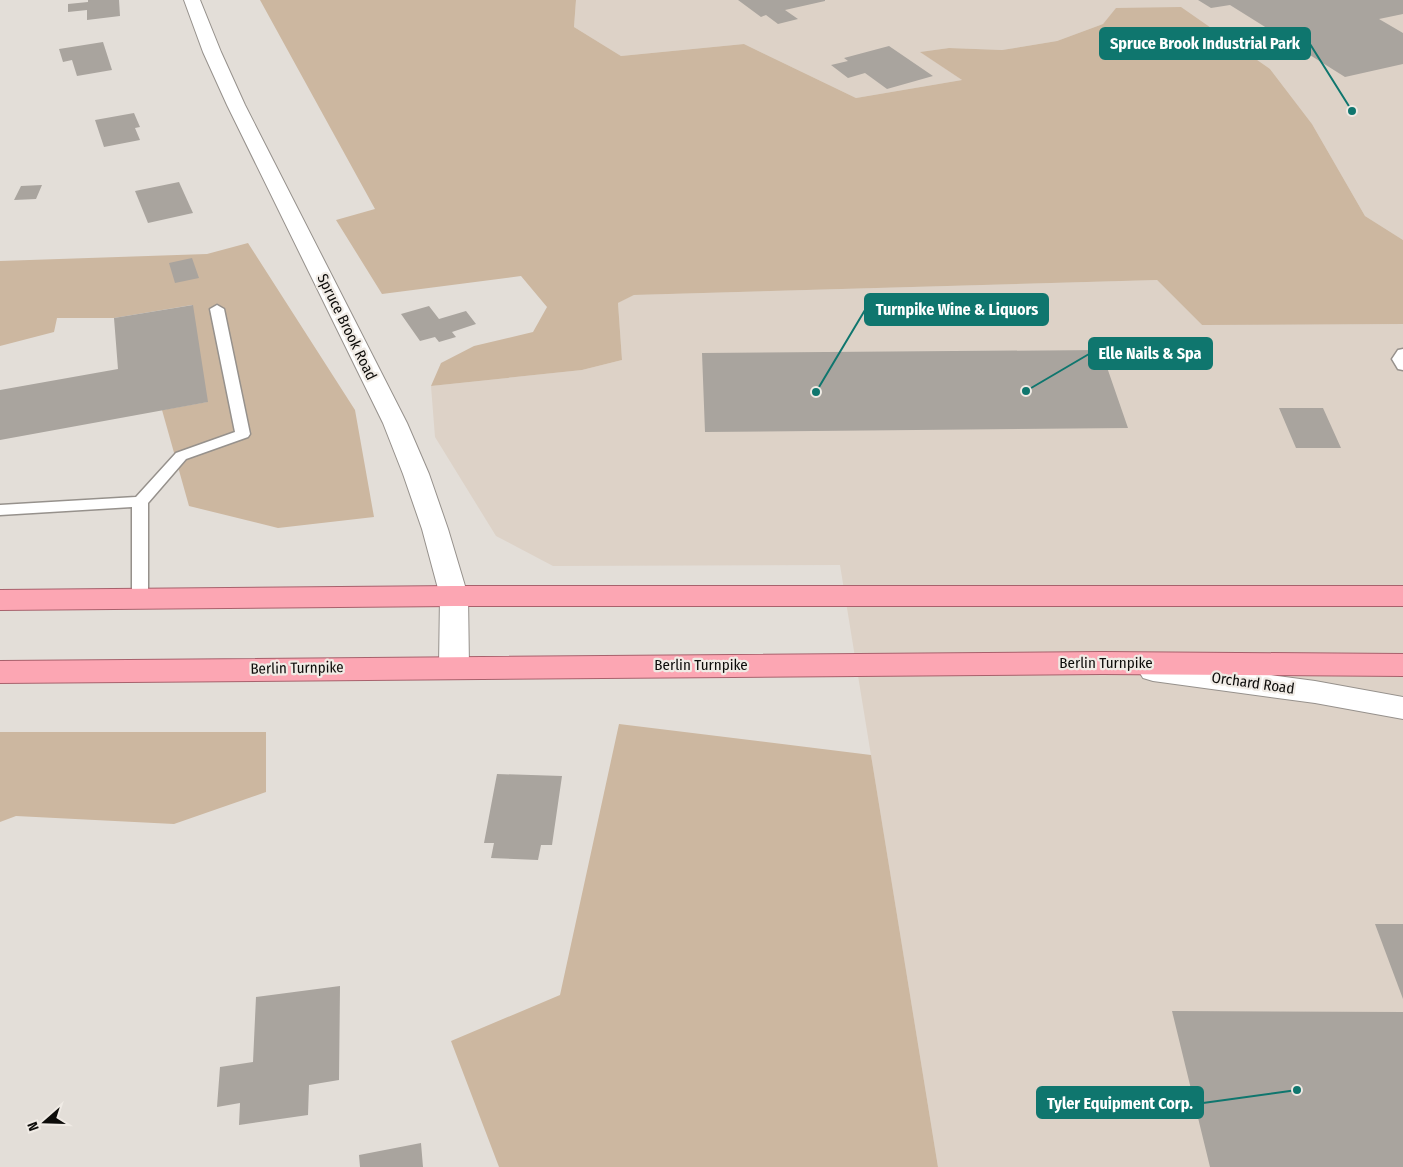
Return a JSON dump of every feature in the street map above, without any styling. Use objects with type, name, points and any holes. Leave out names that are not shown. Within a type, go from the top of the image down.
[{"type":"highway","points":[[0,600],[454,596],[1403,596]]},
{"type":"highway","name":"Berlin Turnpike","points":[[0,672],[1102,663],[1403,665]]},
{"type":"street","name":"Spruce Brook Road","points":[[192,0],[236,106],[395,424],[416,474],[435,529],[454,596],[454,667]]},
{"type":"street","name":"Orchard Road","points":[[1102,663],[1315,692],[1403,708]]},
{"type":"lane","points":[[140,599],[140,502],[180,456],[243,434],[217,309]]},
{"type":"lane","points":[[1403,353],[1399,358],[1403,366]]},
{"type":"lane","points":[[0,510],[140,502]]},
{"type":"shaded area","points":[[260,0],[576,0],[574,27],[621,56],[744,44],[856,98],[962,80],[920,52],[949,48],[1002,50],[1057,41],[1103,24],[1116,8],[1181,7],[1270,69],[1312,124],[1365,216],[1403,240],[1403,324],[1202,325],[1157,280],[634,295],[618,303],[622,360],[582,370],[431,386],[441,363],[474,346],[533,332],[547,307],[521,276],[382,294],[336,220],[375,209]]},
{"type":"shaded area","points":[[576,0],[1403,0],[1403,240],[1365,216],[1312,124],[1270,69],[1116,9],[1103,24],[1057,41],[1002,50],[949,48],[921,52],[962,80],[856,98],[744,44],[621,56],[574,27]]},
{"type":"shaded area","points":[[248,243],[355,410],[374,517],[278,528],[189,506],[162,410],[207,402],[192,305],[114,318],[57,318],[54,332],[0,346],[0,261],[207,254]]},
{"type":"shaded area","points":[[1157,280],[1202,325],[1403,324],[1403,1167],[938,1167],[840,565],[553,566],[496,536],[435,437],[431,386],[582,370],[622,360],[618,303],[634,295]]},
{"type":"shaded area","points":[[619,724],[871,755],[938,1167],[499,1167],[451,1041],[560,995]]},
{"type":"shaded area","points":[[0,732],[266,732],[266,792],[174,824],[16,816],[0,822]]},
{"type":"building","points":[[88,0],[119,0],[120,16],[87,20],[87,10],[68,12],[68,4],[88,2]]},
{"type":"building","points":[[738,0],[825,1],[785,10],[798,19],[778,24],[766,15],[761,17]]},
{"type":"building","points":[[1198,0],[1403,0],[1403,14],[1379,19],[1403,33],[1403,64],[1345,77],[1230,5],[1211,8]]},
{"type":"building","points":[[103,42],[112,70],[77,76],[72,60],[63,62],[59,49]]},
{"type":"building","points":[[889,46],[933,76],[887,89],[865,73],[848,78],[831,65],[848,61],[844,58]]},
{"type":"building","points":[[134,113],[140,127],[135,128],[140,140],[104,147],[95,120]]},
{"type":"building","points":[[179,182],[193,213],[148,223],[135,191]]},
{"type":"building","points":[[42,185],[36,199],[14,200],[21,186]]},
{"type":"building","points":[[192,258],[199,278],[175,283],[169,263]]},
{"type":"building","points":[[193,305],[208,402],[0,440],[0,390],[118,369],[114,318]]},
{"type":"building","points":[[429,306],[439,319],[466,311],[476,324],[452,332],[456,337],[439,342],[435,337],[420,341],[401,314]]},
{"type":"building","points":[[1101,350],[1128,428],[705,432],[702,353]]},
{"type":"building","points":[[1279,408],[1323,408],[1341,448],[1296,448]]},
{"type":"building","points":[[497,774],[562,776],[552,845],[541,845],[538,860],[491,858],[494,843],[484,843]]},
{"type":"building","points":[[1375,924],[1403,924],[1403,999]]},
{"type":"building","points":[[340,986],[339,1080],[309,1085],[308,1115],[239,1125],[240,1103],[217,1107],[220,1067],[253,1062],[256,997]]},
{"type":"building","points":[[1172,1011],[1403,1012],[1403,1167],[1210,1167]]},
{"type":"building","points":[[421,1143],[423,1167],[360,1167],[359,1155]]},
{"type":"place","name":"Spruce Brook Industrial Park","points":[[1352,111]]},
{"type":"place","name":"Elle Nails & Spa","points":[[1026,391]]},
{"type":"place","name":"Turnpike Wine & Liquors","points":[[816,392]]},
{"type":"place","name":"Tyler Equipment Corp.","points":[[1297,1090]]}]
